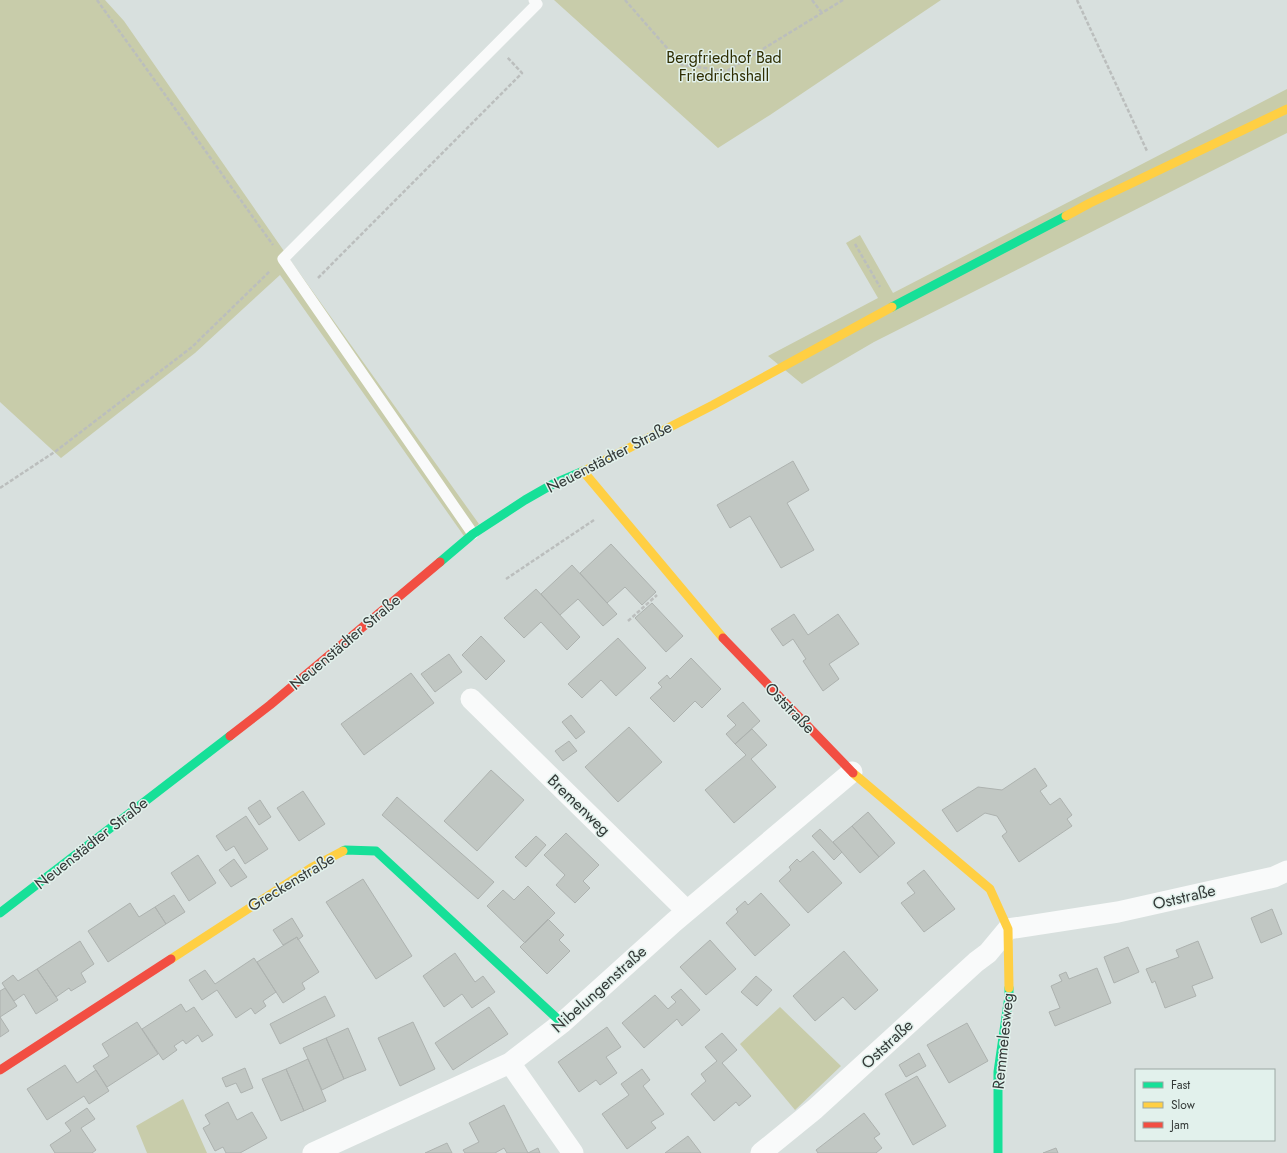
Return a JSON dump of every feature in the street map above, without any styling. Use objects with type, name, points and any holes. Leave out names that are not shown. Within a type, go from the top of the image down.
[{"type":"street","name":"Neuenstädter Straße","points":[[0,914],[270,705],[473,534],[548,487],[583,471],[713,405],[892,307],[1090,203],[1287,108]]},
{"type":"street","name":"Oststraße","points":[[583,471],[716,631],[852,772],[990,889],[1008,929]]},
{"type":"street","name":"Bremenweg","points":[[471,699],[687,911]]},
{"type":"street","name":"Nibelungenstraße","points":[[312,1153],[510,1063],[562,1023],[687,911],[852,772]]},
{"type":"street","name":"Greckenstraße","points":[[0,1070],[311,868],[344,850],[376,851],[562,1023]]},
{"type":"street","name":"Oststraße","points":[[761,1153],[815,1109],[976,962],[988,953],[1008,929],[1118,912],[1274,877],[1287,871]]},
{"type":"street","name":"Remmelesweg","points":[[998,1153],[998,1072],[1009,996],[1008,929]]},
{"type":"street","points":[[510,1063],[573,1153]]},
{"type":"lane","points":[[473,534],[283,259],[537,4],[534,0]]},
{"type":"path","points":[[625,0],[682,66],[727,71],[843,0]]},
{"type":"path","points":[[812,0],[822,13]]},
{"type":"path","points":[[1077,0],[1156,171]]},
{"type":"path","points":[[0,488],[56,451],[192,347],[283,259],[98,1]]},
{"type":"path","points":[[315,281],[522,73],[495,46]]},
{"type":"path","points":[[855,244],[892,307]]},
{"type":"path","points":[[506,579],[613,507]]},
{"type":"path","points":[[628,621],[673,580]]},
{"type":"green space","points":[[0,0],[105,0],[124,21],[293,264],[479,524],[464,536],[280,275],[195,353],[61,458],[0,402]]},
{"type":"green space","name":"Bergfriedhof Bad Friedrichshall","points":[[554,0],[941,0],[770,115],[718,148]]},
{"type":"green space","points":[[1287,89],[1287,133],[874,342],[802,384],[768,356],[878,298],[846,243],[860,235],[893,293]]},
{"type":"green space","points":[[780,1007],[841,1066],[795,1110],[740,1044]]},
{"type":"green space","points":[[183,1099],[207,1153],[147,1153],[136,1126]]},
{"type":"building","points":[[793,461],[809,490],[787,503],[814,550],[781,568],[750,516],[730,528],[717,505]]},
{"type":"building","points":[[611,544],[656,592],[642,605],[625,587],[607,603],[580,573]]},
{"type":"building","points":[[572,565],[617,614],[603,626],[578,599],[560,615],[541,594]]},
{"type":"building","points":[[536,589],[580,637],[567,650],[541,622],[524,638],[504,618]]},
{"type":"building","points":[[652,603],[683,636],[666,652],[635,618]]},
{"type":"building","points":[[794,614],[808,635],[838,614],[859,644],[829,664],[839,679],[823,691],[803,661],[806,659],[793,639],[783,646],[771,629]]},
{"type":"building","points":[[481,636],[505,661],[486,680],[462,655]]},
{"type":"building","points":[[618,638],[646,668],[616,696],[601,680],[582,698],[568,684]]},
{"type":"building","points":[[449,654],[462,672],[435,692],[421,674]]},
{"type":"building","points":[[691,658],[721,689],[702,708],[695,701],[674,722],[650,698],[662,687],[658,683],[667,675],[670,679]]},
{"type":"building","points":[[411,673],[434,703],[364,755],[341,724]]},
{"type":"building","points":[[743,702],[760,721],[735,744],[726,734],[736,725],[727,716]]},
{"type":"building","points":[[571,715],[585,732],[576,739],[562,722]]},
{"type":"building","points":[[629,727],[662,762],[618,802],[585,767]]},
{"type":"building","points":[[752,729],[767,745],[751,759],[776,787],[734,823],[705,790],[746,755],[735,744]]},
{"type":"building","points":[[569,741],[577,751],[563,761],[555,751]]},
{"type":"building","points":[[1035,768],[1047,786],[1040,791],[1050,805],[1060,798],[1072,815],[1067,819],[1072,826],[1019,862],[1002,836],[1007,832],[997,816],[985,813],[957,832],[942,810],[978,787],[1002,790]]},
{"type":"building","points":[[491,770],[524,800],[477,851],[444,821]]},
{"type":"building","points":[[303,791],[325,824],[299,841],[277,808]]},
{"type":"building","points":[[397,797],[494,882],[478,899],[382,815]]},
{"type":"building","points":[[260,800],[271,817],[259,825],[248,808]]},
{"type":"building","points":[[868,812],[895,843],[879,857],[852,826]]},
{"type":"building","points":[[246,816],[268,849],[245,864],[234,846],[226,851],[216,836]]},
{"type":"building","points":[[852,826],[879,857],[860,873],[833,842]]},
{"type":"building","points":[[820,829],[842,852],[834,860],[812,836]]},
{"type":"building","points":[[566,833],[599,865],[583,881],[590,888],[575,903],[556,885],[565,875],[544,855]]},
{"type":"building","points":[[536,836],[546,845],[526,867],[515,857]]},
{"type":"building","points":[[813,851],[842,883],[808,913],[779,881],[791,870],[789,867],[797,859],[800,862]]},
{"type":"building","points":[[198,855],[216,883],[189,901],[171,873]]},
{"type":"building","points":[[234,859],[247,877],[231,887],[219,870]]},
{"type":"building","points":[[924,870],[955,909],[924,932],[901,903],[915,893],[907,883]]},
{"type":"building","points":[[363,879],[412,956],[376,979],[326,902]]},
{"type":"building","points":[[528,886],[555,913],[525,943],[487,906],[503,890],[514,900]]},
{"type":"building","points":[[761,893],[790,925],[755,956],[726,923],[738,912],[736,909],[745,901],[748,905]]},
{"type":"building","points":[[174,895],[185,912],[166,924],[155,907]]},
{"type":"building","points":[[130,903],[139,917],[155,907],[166,924],[108,962],[88,931]]},
{"type":"building","points":[[1272,909],[1282,934],[1261,943],[1251,918]]},
{"type":"building","points":[[292,918],[303,936],[298,940],[297,937],[283,945],[273,930]]},
{"type":"building","points":[[548,919],[564,935],[559,940],[570,951],[547,974],[520,947]]},
{"type":"building","points":[[297,937],[319,972],[302,983],[305,989],[283,1003],[257,962]]},
{"type":"building","points":[[710,940],[736,969],[706,995],[680,967]]},
{"type":"building","points":[[80,941],[94,964],[81,973],[86,982],[71,991],[69,988],[56,997],[37,969]]},
{"type":"building","points":[[1198,941],[1213,978],[1192,986],[1196,996],[1165,1008],[1155,981],[1152,983],[1146,969],[1179,957],[1176,950]]},
{"type":"building","points":[[1128,947],[1139,972],[1114,983],[1104,957]]},
{"type":"building","points":[[844,951],[878,990],[855,1010],[843,997],[815,1021],[793,996]]},
{"type":"building","points":[[455,953],[475,982],[483,976],[495,992],[472,1008],[462,994],[444,1007],[423,976]]},
{"type":"building","points":[[254,958],[276,992],[263,1001],[266,1006],[255,1014],[251,1008],[236,1018],[217,990],[202,1000],[189,980],[205,970],[215,984]]},
{"type":"building","points":[[1097,968],[1111,1003],[1055,1026],[1049,1012],[1060,1008],[1051,986],[1062,981],[1059,975],[1066,972],[1069,979]]},
{"type":"building","points":[[37,969],[58,1000],[36,1014],[24,994],[14,1001],[2,983],[13,975],[18,981]]},
{"type":"building","points":[[756,976],[772,990],[757,1006],[741,992]]},
{"type":"building","points":[[5,988],[17,1006],[0,1017],[0,991]]},
{"type":"building","points":[[681,989],[700,1010],[682,1026],[677,1019],[644,1048],[622,1023],[655,995],[668,1009],[676,1002],[671,997]]},
{"type":"building","points":[[325,996],[335,1016],[280,1044],[270,1024]]},
{"type":"building","points":[[181,1004],[186,1012],[194,1007],[213,1035],[202,1042],[198,1035],[186,1044],[183,1040],[174,1046],[177,1050],[163,1060],[142,1029]]},
{"type":"building","points":[[489,1007],[508,1034],[453,1070],[435,1043]]},
{"type":"building","points":[[0,1017],[9,1031],[0,1037]]},
{"type":"building","points":[[137,1022],[158,1054],[107,1087],[93,1066],[109,1056],[102,1044]]},
{"type":"building","points":[[413,1022],[435,1069],[400,1086],[378,1038]]},
{"type":"building","points":[[967,1023],[988,1061],[949,1083],[927,1045]]},
{"type":"building","points":[[607,1027],[621,1047],[606,1057],[617,1073],[600,1085],[596,1080],[579,1092],[558,1062]]},
{"type":"building","points":[[348,1028],[366,1070],[344,1079],[326,1038]]},
{"type":"building","points":[[722,1033],[737,1050],[722,1063],[751,1096],[739,1106],[736,1102],[714,1121],[691,1094],[706,1081],[701,1074],[717,1061],[705,1047]]},
{"type":"building","points":[[326,1038],[344,1079],[322,1090],[303,1048]]},
{"type":"building","points":[[919,1053],[926,1066],[906,1077],[899,1065]]},
{"type":"building","points":[[308,1059],[326,1101],[304,1111],[286,1069]]},
{"type":"building","points":[[65,1065],[77,1083],[96,1070],[109,1091],[89,1104],[84,1096],[47,1120],[27,1089]]},
{"type":"building","points":[[245,1068],[253,1088],[241,1093],[236,1083],[226,1087],[222,1078]]},
{"type":"building","points":[[286,1069],[304,1111],[281,1121],[262,1079]]},
{"type":"building","points":[[642,1069],[650,1080],[643,1086],[664,1114],[651,1122],[656,1128],[627,1149],[602,1114],[629,1095],[621,1084]]},
{"type":"building","points":[[917,1076],[946,1126],[913,1145],[885,1094]]},
{"type":"building","points":[[228,1102],[237,1120],[252,1112],[267,1138],[240,1153],[226,1153],[223,1147],[215,1151],[203,1128],[210,1124],[205,1115]]},
{"type":"building","points":[[504,1105],[528,1153],[507,1153],[504,1148],[495,1153],[465,1153],[463,1150],[479,1142],[469,1123]]},
{"type":"building","points":[[87,1108],[95,1119],[81,1128],[96,1150],[92,1153],[55,1153],[50,1145],[71,1131],[65,1123]]},
{"type":"building","points":[[864,1113],[880,1134],[874,1138],[882,1148],[876,1153],[818,1153],[816,1150]]},
{"type":"building","points":[[688,1136],[701,1153],[665,1153]]},
{"type":"building","points":[[447,1143],[452,1153],[425,1153]]},
{"type":"building","points":[[538,1148],[540,1153],[528,1153]]},
{"type":"building","points":[[1056,1148],[1058,1153],[1043,1153]]},
{"type":"traffic: fast","points":[[892,307],[1066,216]]},
{"type":"traffic: fast","points":[[440,562],[473,534],[525,500],[553,484],[586,470]]},
{"type":"traffic: fast","points":[[0,913],[230,736]]},
{"type":"traffic: fast","points":[[343,851],[376,851],[562,1023]]},
{"type":"traffic: fast","points":[[998,1153],[998,1072],[1009,988]]},
{"type":"traffic: slow","points":[[1066,216],[1090,203],[1287,109]]},
{"type":"traffic: slow","points":[[586,470],[713,405],[892,307]]},
{"type":"traffic: slow","points":[[583,471],[723,638]]},
{"type":"traffic: slow","points":[[853,773],[990,889],[1008,929],[1009,988]]},
{"type":"traffic: slow","points":[[171,959],[311,868],[343,851]]},
{"type":"traffic: jam","points":[[230,736],[270,705],[440,562]]},
{"type":"traffic: jam","points":[[723,638],[853,773]]},
{"type":"traffic: jam","points":[[0,1070],[171,959]]}]
